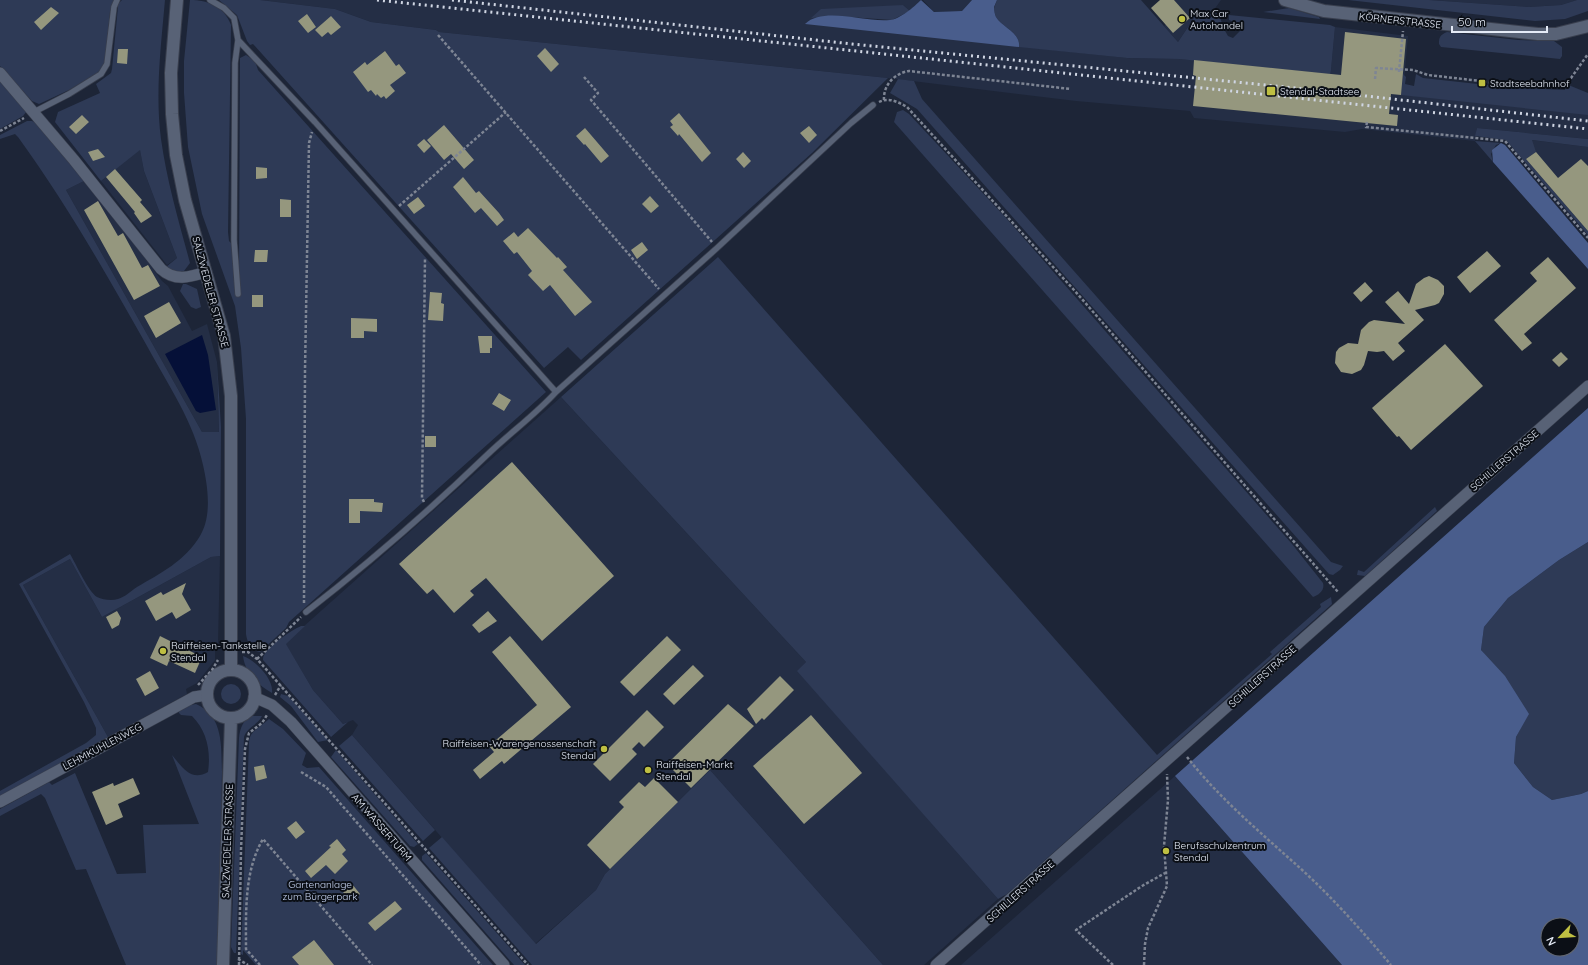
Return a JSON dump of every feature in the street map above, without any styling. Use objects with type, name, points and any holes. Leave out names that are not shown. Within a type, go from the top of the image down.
[{"type":"main road","name":"SALZWEDELER STRASSE","points":[[178,0],[171,73],[173,135],[185,200],[224,336],[231,396],[231,670]]},
{"type":"main road","name":"KÖRNERSTRASSE","points":[[1285,0],[1324,11],[1538,34],[1574,31],[1588,26]]},
{"type":"main road","points":[[231,670],[242,673],[250,681],[254,697],[246,712],[231,718],[219,715],[214,711],[208,701],[207,694],[212,679],[220,673],[231,670]]},
{"type":"main road","name":"SALZWEDELER STRASSE","points":[[223,965],[231,718]]},
{"type":"street","points":[[0,73],[34,112],[161,270],[173,277],[186,277],[206,272]]},
{"type":"street","name":"SCHILLERSTRASSE","points":[[936,965],[1588,386]]},
{"type":"street","name":"LEHMKUHLENWEG","points":[[0,802],[194,697],[207,694]]},
{"type":"street","name":"AM WASSERTURM","points":[[254,697],[272,705],[291,722],[504,965]]},
{"type":"lane","points":[[34,112],[69,94],[101,74],[106,64],[114,8],[117,0]]},
{"type":"lane","points":[[210,0],[224,8],[234,18],[238,40],[235,63],[234,232],[238,294]]},
{"type":"lane","points":[[238,40],[315,122],[556,392]]},
{"type":"lane","points":[[306,612],[403,533],[540,410],[556,392],[717,248],[851,123],[873,105]]},
{"type":"path","points":[[1399,70],[1404,20]]},
{"type":"path","points":[[438,35],[664,295]]},
{"type":"path","points":[[1375,79],[1376,68],[1413,70],[1428,75],[1533,87],[1557,87],[1571,78],[1588,54]]},
{"type":"path","points":[[884,100],[884,95],[893,78],[900,72],[909,71],[1071,89]]},
{"type":"path","points":[[584,77],[598,93],[591,100],[717,248]]},
{"type":"path","points":[[873,105],[884,100],[897,102],[907,107],[1074,290],[1346,601]]},
{"type":"path","points":[[0,131],[34,112]]},
{"type":"path","points":[[394,210],[506,112]]},
{"type":"path","points":[[257,659],[306,612],[304,601],[303,563],[309,143],[315,122]]},
{"type":"path","points":[[1367,122],[1366,127],[1505,141],[1588,238]]},
{"type":"path","points":[[427,248],[424,262],[422,498],[427,510]]},
{"type":"path","points":[[193,688],[216,665],[219,652],[248,652],[257,659],[528,965]]},
{"type":"path","points":[[239,965],[245,749],[249,733],[265,720],[281,685]]},
{"type":"path","points":[[1185,755],[1208,781],[1356,923],[1391,965]]},
{"type":"path","points":[[1144,965],[1145,944],[1148,928],[1166,886],[1164,846],[1168,800],[1168,771]]},
{"type":"path","points":[[301,772],[326,787],[482,965]]},
{"type":"path","points":[[260,965],[246,949],[246,905],[255,853],[263,839],[372,965]]},
{"type":"path","points":[[1113,965],[1076,930],[1142,886],[1165,873]]},
{"type":"shaded area","points":[[260,0],[921,0],[910,11],[903,5],[806,23],[1127,58],[1179,59],[1331,70],[1335,27],[1408,36],[1403,92],[1588,113],[1588,139],[1477,128],[1475,141],[1362,129],[1345,132],[1194,118],[1190,111],[1076,101],[888,78],[439,32],[436,30],[371,22],[335,9]]},
{"type":"shaded area","points":[[921,0],[934,12],[962,11],[972,0],[997,0],[994,7],[996,17],[1014,34],[1019,42],[1019,47],[805,24],[813,19],[823,16],[846,16],[890,20],[902,15]]},
{"type":"shaded area","points":[[923,0],[972,0],[962,11],[934,12]]},
{"type":"shaded area","name":"Max Car Autohandel","points":[[1174,0],[1221,0],[1211,14],[1198,12],[1178,42],[1164,26],[1182,9]]},
{"type":"shaded area","points":[[1429,0],[1577,0],[1561,5],[1529,7]]},
{"type":"shaded area","points":[[1531,140],[1588,147],[1588,231],[1526,159]]},
{"type":"shaded area","points":[[1501,143],[1505,145],[1588,243],[1588,269],[1493,162],[1492,150]]},
{"type":"shaded area","points":[[140,149],[144,171],[177,258],[167,265],[101,181]]},
{"type":"shaded area","points":[[84,181],[131,239],[162,281],[168,286],[192,331],[207,324],[217,362],[219,432],[202,432],[66,190]]},
{"type":"shaded area","points":[[202,335],[208,355],[216,410],[200,413],[196,411],[165,354]]},
{"type":"shaded area","points":[[561,397],[806,662],[798,671],[998,899],[924,965],[883,965],[710,770],[605,874],[596,890],[535,944],[352,735],[358,725],[353,720],[343,724],[313,690],[285,643]]},
{"type":"shaded area","points":[[1588,408],[1588,542],[1559,560],[1508,598],[1484,627],[1481,650],[1505,676],[1529,714],[1516,737],[1514,763],[1533,787],[1552,800],[1581,794],[1588,791],[1588,965],[1342,965],[1175,776]]},
{"type":"shaded area","points":[[220,556],[218,643],[215,649],[215,660],[197,683],[186,689],[187,694],[108,737],[23,585],[70,559],[102,617],[211,557]]},
{"type":"shaded area","name":"Berufsschulzentrum Stendal","points":[[1175,776],[1342,965],[961,965],[1005,926]]},
{"type":"green space","points":[[0,0],[114,0],[110,12],[105,63],[102,70],[69,90],[39,104],[32,101],[0,66]]},
{"type":"green space","points":[[122,0],[165,0],[159,70],[159,122],[167,171],[190,263],[184,271],[176,273],[166,267],[177,258],[144,171],[140,150],[101,181],[55,122],[58,112],[100,93],[96,84],[111,73],[118,7],[116,6]]},
{"type":"green space","points":[[190,0],[203,1],[215,5],[228,18],[231,25],[228,232],[229,241],[232,244],[234,281],[236,283],[239,278],[240,58],[246,55],[255,61],[258,70],[546,392],[289,622],[286,628],[260,652],[254,650],[250,646],[246,634],[246,419],[241,348],[235,306],[202,214],[188,147],[184,93],[184,61]]},
{"type":"green space","points":[[219,0],[260,0],[335,9],[371,22],[436,30],[439,32],[888,78],[812,153],[581,360],[568,347],[544,368],[253,44],[250,45],[237,15]]},
{"type":"green space","points":[[997,0],[1141,0],[1178,42],[1198,12],[1219,15],[1222,23],[1221,29],[1224,29],[1228,36],[1233,38],[1241,30],[1239,24],[1229,20],[1229,15],[1330,25],[1335,27],[1331,70],[1330,74],[1179,59],[1127,58],[1019,47],[1019,42],[1014,34],[996,17],[994,8]]},
{"type":"green space","points":[[1348,0],[1429,0],[1529,7],[1561,5],[1577,0],[1588,0],[1588,11],[1565,19],[1535,21]]},
{"type":"green space","points":[[903,5],[910,11],[892,20],[834,16],[811,18],[821,9]]},
{"type":"green space","points":[[1289,8],[1319,17],[1320,19],[1263,12]]},
{"type":"green space","points":[[1447,32],[1518,40],[1554,41],[1562,47],[1562,56],[1560,59],[1441,47],[1439,44],[1441,35]]},
{"type":"green space","points":[[1403,74],[1406,77],[1405,84],[1414,86],[1416,74],[1423,78],[1505,87],[1565,90],[1566,84],[1588,93],[1588,115],[1401,95]]},
{"type":"green space","points":[[898,79],[914,81],[922,99],[1331,562],[1343,566],[1340,570],[1333,575],[1329,574],[917,109],[890,93]]},
{"type":"green space","points":[[0,80],[27,111],[23,116],[0,129]]},
{"type":"green space","points":[[903,110],[909,114],[1007,219],[1292,544],[1323,583],[1323,588],[1319,594],[1313,597],[894,122],[897,112]]},
{"type":"green space","points":[[27,121],[32,121],[39,124],[84,181],[66,190],[202,432],[219,432],[217,362],[221,427],[220,556],[211,557],[102,617],[70,559],[23,585],[108,737],[0,798],[0,791],[86,743],[96,735],[96,728],[84,702],[19,584],[70,554],[86,583],[97,597],[116,600],[172,566],[187,553],[194,545],[204,528],[208,511],[206,483],[199,449],[187,419],[172,389],[86,240],[36,162],[15,134],[0,139],[0,135]]},
{"type":"green space","points":[[1477,128],[1588,139],[1588,147],[1532,140],[1536,152],[1526,159],[1588,231],[1588,235],[1506,140],[1475,136]]},
{"type":"green space","points":[[1475,141],[1501,143],[1496,145],[1491,154],[1493,162]]},
{"type":"green space","points":[[718,257],[1157,755],[1272,654],[1270,652],[1321,607],[1320,604],[1331,597],[1332,604],[1007,894],[998,899],[797,671],[806,662],[561,397]]},
{"type":"green space","points":[[183,284],[197,289],[201,307],[196,309],[191,307],[180,291]]},
{"type":"green space","points":[[1435,507],[1437,511],[1365,576],[1357,575],[1358,570],[1364,572]]},
{"type":"green space","points":[[1588,542],[1588,791],[1581,794],[1552,800],[1533,787],[1514,763],[1516,737],[1528,714],[1481,650],[1484,627],[1508,598],[1559,560]]},
{"type":"green space","points":[[301,626],[305,626],[286,644],[313,690],[343,724],[348,722],[331,737],[263,660],[267,651],[272,645],[291,631]]},
{"type":"green space","points":[[243,656],[258,666],[267,676],[272,688],[272,693],[257,682],[249,673]]},
{"type":"green space","points":[[227,684],[235,684],[241,690],[241,698],[235,704],[227,704],[221,698],[221,690]]},
{"type":"green space","points":[[281,694],[288,696],[328,740],[318,742],[291,706],[280,697]]},
{"type":"green space","points":[[196,704],[205,709],[212,716],[219,733],[221,743],[222,772],[218,965],[126,965],[86,869],[76,870],[45,798],[41,794],[0,816],[0,809],[49,782],[52,785],[75,773],[117,874],[146,873],[143,825],[199,824],[172,755],[187,772],[202,775],[208,772],[209,756],[207,742],[201,728],[192,716],[181,715],[179,713],[179,710]]},
{"type":"green space","points":[[252,716],[262,716],[244,737],[236,953],[234,953],[231,947],[239,738],[242,725]]},
{"type":"green space","name":"Gartenanlage zum Bürgerpark","points":[[269,719],[283,729],[306,753],[302,765],[307,768],[319,767],[493,965],[256,965],[243,950],[243,955],[241,954],[249,742],[251,734]]},
{"type":"green space","points":[[352,735],[435,830],[423,841],[339,746]]},
{"type":"green space","points":[[336,750],[418,844],[414,847],[410,846],[331,757]]},
{"type":"green space","points":[[710,770],[883,965],[532,965],[429,848],[442,837],[536,944],[596,890],[605,874]]},
{"type":"green space","points":[[426,853],[525,965],[514,965],[422,860],[422,856]]},
{"type":"building","points":[[1160,0],[1174,0],[1190,18],[1173,33],[1151,8]]},
{"type":"building","points":[[51,7],[59,13],[41,30],[34,22]]},
{"type":"building","points":[[307,14],[316,27],[308,33],[298,21]]},
{"type":"building","points":[[331,16],[341,27],[331,35],[328,32],[322,37],[315,30]]},
{"type":"building","points":[[1345,32],[1406,39],[1401,95],[1391,94],[1389,114],[1398,115],[1397,126],[1193,106],[1196,76],[1193,75],[1194,60],[1341,75]]},
{"type":"building","points":[[545,48],[559,64],[551,72],[537,56]]},
{"type":"building","points":[[118,49],[128,49],[127,64],[117,63]]},
{"type":"building","points":[[385,51],[396,66],[399,64],[406,73],[390,85],[395,91],[386,99],[384,96],[381,98],[377,94],[376,96],[371,90],[368,92],[353,72],[365,62],[367,65]]},
{"type":"building","points":[[679,113],[711,153],[702,162],[679,134],[678,136],[670,127],[673,125],[670,121]]},
{"type":"building","points":[[82,115],[89,122],[76,134],[69,127]]},
{"type":"building","points":[[444,125],[474,160],[464,169],[451,154],[444,160],[427,140]]},
{"type":"building","points":[[809,126],[817,135],[809,143],[800,133]]},
{"type":"building","points":[[585,128],[609,156],[601,163],[576,136]]},
{"type":"building","points":[[424,139],[431,146],[424,153],[417,145]]},
{"type":"building","points":[[98,149],[105,157],[93,161],[88,152]]},
{"type":"building","points":[[743,152],[751,161],[744,168],[736,159]]},
{"type":"building","points":[[1536,152],[1558,178],[1581,159],[1588,166],[1588,231],[1526,159]]},
{"type":"building","points":[[256,167],[267,168],[267,178],[256,179]]},
{"type":"building","points":[[115,169],[142,200],[140,202],[152,216],[141,223],[134,213],[135,212],[106,177]]},
{"type":"building","points":[[463,177],[476,193],[479,191],[504,220],[497,226],[481,208],[475,213],[453,187]]},
{"type":"building","points":[[650,196],[659,206],[651,213],[642,204]]},
{"type":"building","points":[[418,197],[425,206],[414,214],[407,205]]},
{"type":"building","points":[[280,199],[291,200],[291,217],[280,217]]},
{"type":"building","points":[[98,201],[118,236],[123,233],[142,268],[148,265],[160,286],[134,300],[84,210]]},
{"type":"building","points":[[528,228],[567,267],[563,270],[592,302],[575,316],[550,285],[543,291],[528,275],[532,271],[517,252],[514,254],[503,241],[514,232],[518,237]]},
{"type":"building","points":[[642,242],[648,250],[637,259],[631,250]]},
{"type":"building","points":[[255,250],[268,250],[267,262],[254,262]]},
{"type":"building","points":[[1487,251],[1501,266],[1470,293],[1457,277]]},
{"type":"building","points":[[1548,257],[1576,288],[1524,334],[1532,343],[1522,351],[1494,320],[1537,281],[1530,273]]},
{"type":"building","points":[[1429,276],[1438,280],[1444,286],[1444,294],[1439,303],[1415,310],[1424,320],[1398,343],[1405,351],[1393,361],[1384,351],[1368,351],[1361,370],[1352,374],[1341,372],[1335,363],[1336,352],[1339,348],[1348,343],[1358,344],[1361,330],[1369,322],[1374,320],[1405,324],[1385,302],[1398,291],[1409,304],[1416,284]]},
{"type":"building","points":[[1365,282],[1373,291],[1361,302],[1353,293]]},
{"type":"building","points":[[430,292],[442,293],[441,303],[444,304],[443,321],[428,320]]},
{"type":"building","points":[[252,295],[263,295],[263,307],[252,307]]},
{"type":"building","points":[[169,302],[181,323],[156,338],[144,316]]},
{"type":"building","points":[[351,318],[377,319],[377,332],[364,331],[364,338],[351,338]]},
{"type":"building","points":[[478,336],[492,336],[492,348],[490,348],[490,353],[480,353]]},
{"type":"building","points":[[1445,344],[1483,386],[1411,450],[1399,436],[1397,437],[1372,408]]},
{"type":"building","points":[[1561,352],[1568,359],[1559,367],[1552,360]]},
{"type":"building","points":[[499,393],[511,400],[504,411],[492,404]]},
{"type":"building","points":[[425,436],[436,436],[436,447],[425,447]]},
{"type":"building","points":[[512,462],[614,576],[542,641],[486,578],[470,591],[474,595],[454,613],[433,589],[427,594],[399,564]]},
{"type":"building","points":[[349,499],[374,499],[374,502],[383,503],[382,512],[360,511],[360,523],[349,523]]},
{"type":"building","points":[[186,583],[182,594],[191,610],[176,619],[172,612],[156,621],[145,601],[161,592],[163,595]]},
{"type":"building","points":[[117,611],[121,618],[119,625],[112,629],[106,617]]},
{"type":"building","points":[[488,611],[497,621],[479,633],[472,625]]},
{"type":"building","points":[[160,636],[202,657],[195,673],[169,661],[167,666],[150,658]]},
{"type":"building","points":[[510,636],[571,707],[504,764],[502,761],[480,779],[473,770],[494,752],[489,746],[537,705],[492,652]]},
{"type":"building","points":[[667,636],[681,650],[634,696],[620,682]]},
{"type":"building","points":[[693,665],[704,676],[674,705],[663,694]]},
{"type":"building","points":[[150,671],[159,688],[145,696],[136,679]]},
{"type":"building","points":[[780,676],[794,690],[764,720],[762,718],[756,724],[747,709]]},
{"type":"building","points":[[728,704],[754,726],[691,788],[667,764]]},
{"type":"building","points":[[647,710],[664,727],[644,747],[639,742],[632,749],[637,754],[610,781],[593,764]]},
{"type":"building","points":[[811,715],[862,773],[804,824],[753,766]]},
{"type":"building","points":[[264,765],[267,778],[256,781],[254,767]]},
{"type":"building","points":[[133,778],[140,794],[118,804],[123,817],[106,825],[92,792],[113,783],[114,786]]},
{"type":"building","points":[[654,778],[678,802],[610,869],[587,845],[624,807],[619,802],[639,782],[645,787]]},
{"type":"building","points":[[296,821],[305,832],[296,839],[287,828]]},
{"type":"building","points":[[337,839],[346,850],[342,854],[348,861],[335,874],[326,865],[311,878],[305,871],[331,847],[329,846]]},
{"type":"building","points":[[352,884],[360,894],[351,901],[343,892]]},
{"type":"building","points":[[395,901],[402,909],[375,931],[368,923]]},
{"type":"building","points":[[314,940],[334,965],[299,965],[292,957]]},
{"type":"railway","points":[[377,0],[1588,129]]},
{"type":"railway","points":[[452,0],[852,44],[1286,87],[1588,121]]},
{"type":"place","name":"Max Car Autohandel","points":[[1182,19]]},
{"type":"place","name":"Stadtseebahnhof","points":[[1482,83]]},
{"type":"place","name":"Stendal-Stadtsee","points":[[1271,91]]},
{"type":"place","name":"Raiffeisen-Tankstelle Stendal","points":[[163,651]]},
{"type":"place","name":"Raiffeisen-Warengenossenschaft Stendal","points":[[604,749]]},
{"type":"place","name":"Raiffeisen-Markt Stendal","points":[[648,770]]},
{"type":"place","name":"Berufsschulzentrum Stendal","points":[[1166,851]]}]
